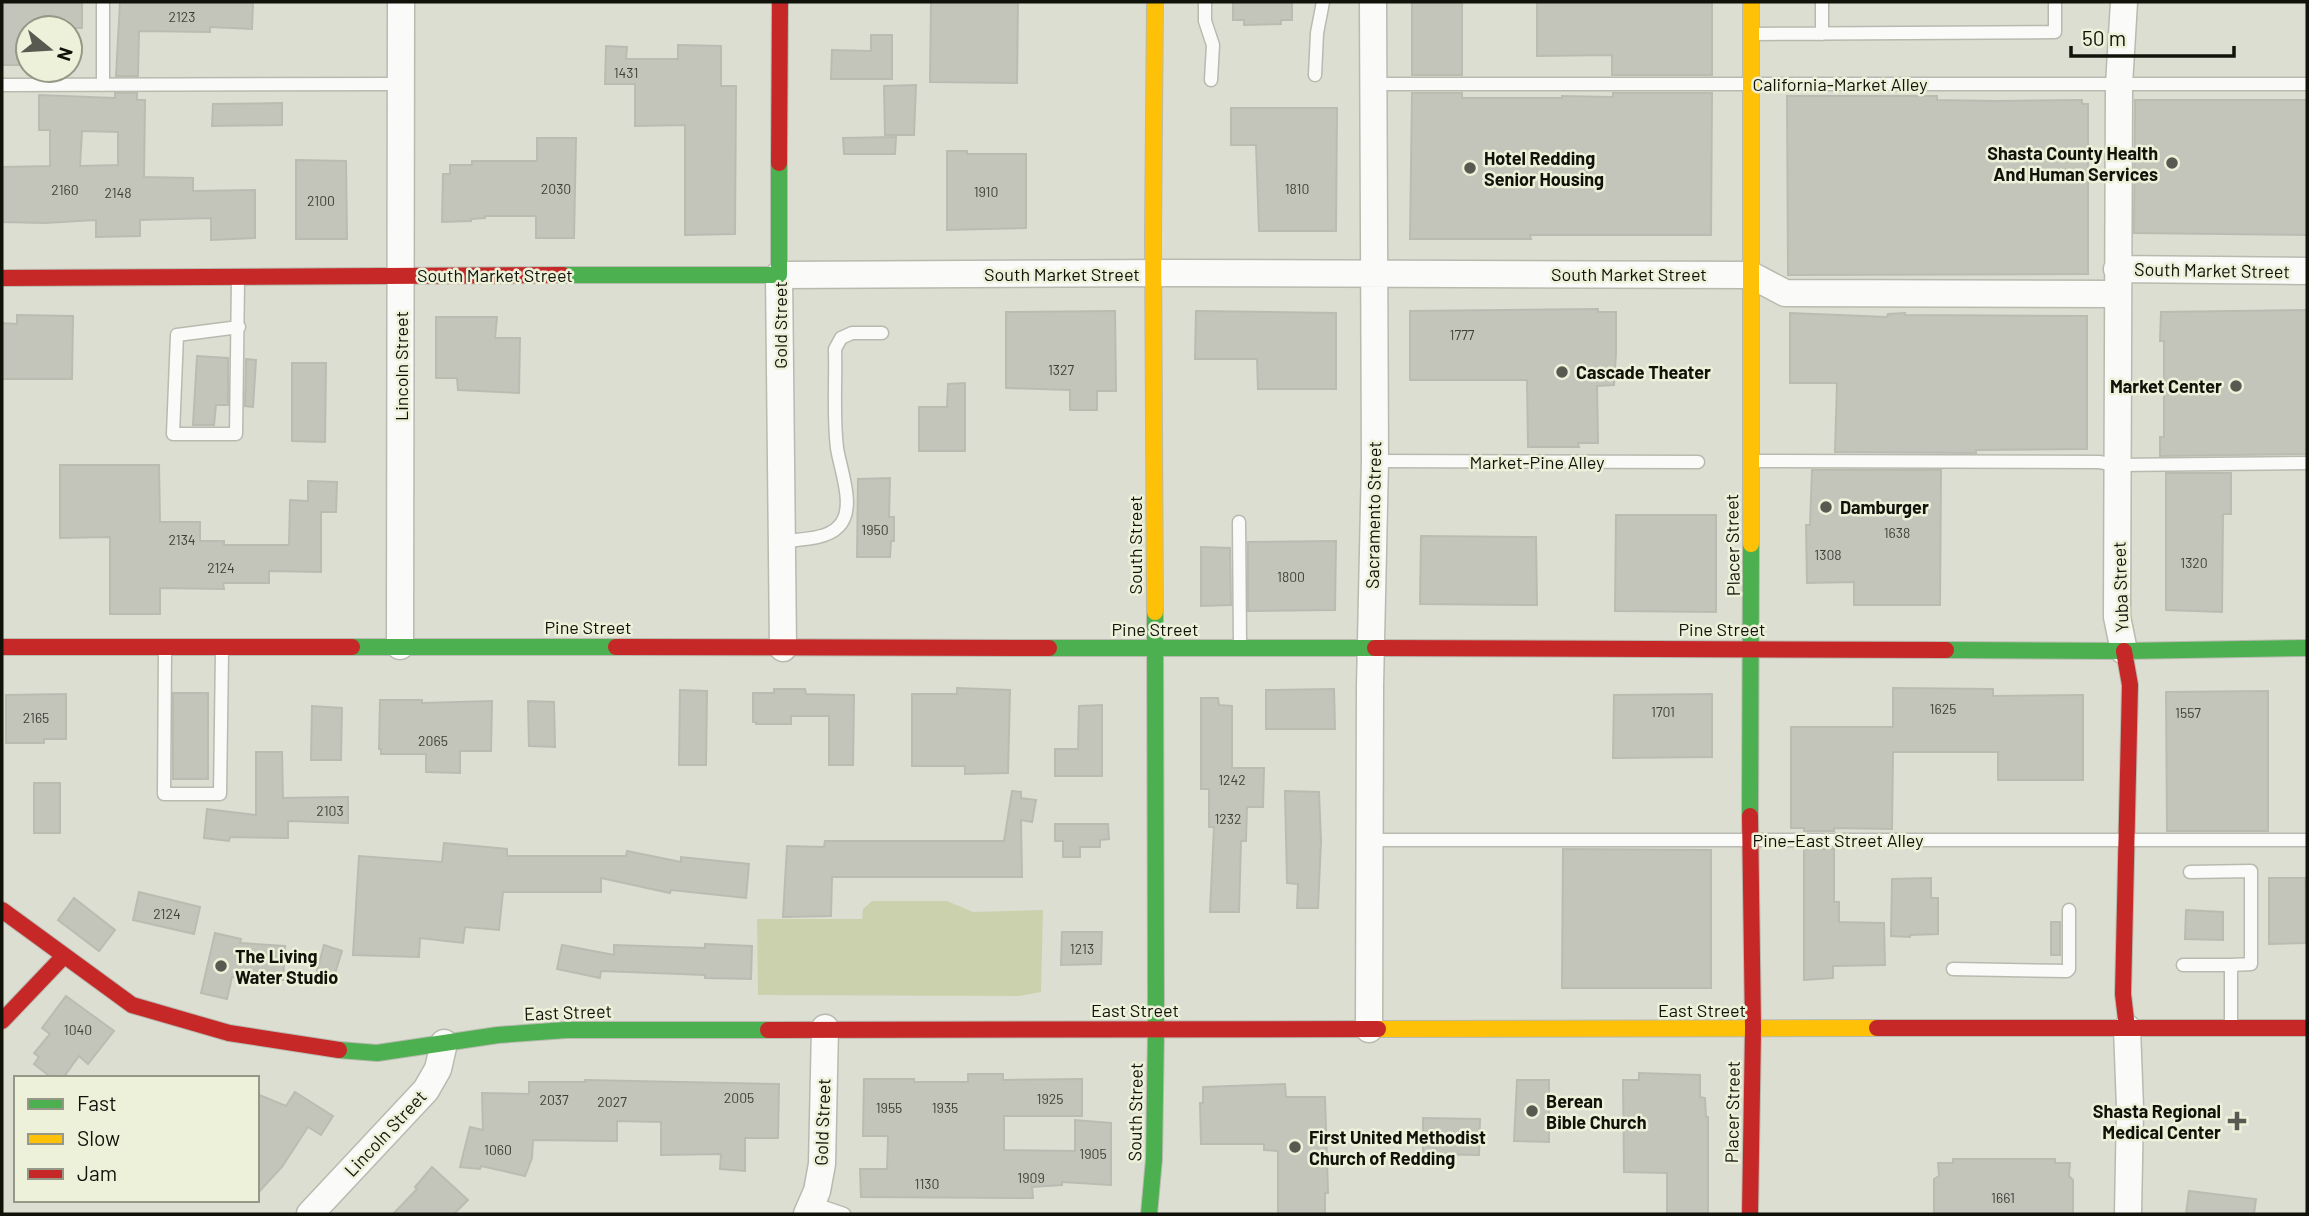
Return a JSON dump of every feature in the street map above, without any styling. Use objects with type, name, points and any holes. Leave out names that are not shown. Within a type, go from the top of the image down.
[{"type":"main road","name":"Gold Street","points":[[779,275],[780,2]]},
{"type":"main road","name":"South Street","points":[[1149,1214],[1154,1151],[1156,1029],[1155,2]]},
{"type":"main road","name":"Placer Street","points":[[1750,1214],[1751,2]]},
{"type":"main road","name":"South Market Street","points":[[2,278],[779,275]]},
{"type":"main road","name":"Pine Street","points":[[2,647],[2124,651],[2307,648]]},
{"type":"main road","name":"Yuba Street","points":[[2124,651],[2130,685],[2123,994],[2127,1028]]},
{"type":"main road","name":"East Street","points":[[2,910],[132,1005],[229,1033],[302,1046],[358,1052],[412,1049],[498,1035],[566,1030],[2307,1028]]},
{"type":"main road","points":[[2,1021],[64,956]]},
{"type":"street","name":"Lincoln Street","points":[[400,646],[401,2]]},
{"type":"street","name":"Sacramento Street","points":[[1369,1029],[1375,461],[1373,2]]},
{"type":"street","name":"Yuba Street","points":[[2124,2],[2119,85],[2117,282],[2117,617],[2124,651]]},
{"type":"street","name":"South Market Street","points":[[779,275],[1751,275],[1785,293],[2117,282],[2307,271]]},
{"type":"street","name":"Gold Street","points":[[779,275],[783,648]]},
{"type":"street","name":"Gold Street","points":[[810,1209],[822,1164],[825,1028]]},
{"type":"street","name":"Yuba Street","points":[[2127,1028],[2130,1108],[2128,1214]]},
{"type":"street","name":"Lincoln Street","points":[[310,1214],[426,1090],[438,1069],[444,1043]]},
{"type":"lane","points":[[103,2],[103,85]]},
{"type":"lane","points":[[1205,2],[1205,21],[1213,45],[1211,80]]},
{"type":"lane","points":[[1315,75],[1317,33],[1323,2]]},
{"type":"lane","points":[[1822,2],[1822,34]]},
{"type":"lane","points":[[1751,34],[2055,32],[2054,2]]},
{"type":"lane","points":[[2,85],[400,84]]},
{"type":"lane","name":"California-Market Alley","points":[[1373,84],[2307,84]]},
{"type":"lane","points":[[238,277],[239,327],[236,434],[173,434],[177,335],[239,327]]},
{"type":"lane","points":[[780,542],[824,535],[835,530],[842,522],[846,507],[845,477],[837,449],[835,349],[841,338],[852,333],[882,333]]},
{"type":"lane","name":"Market-Pine Alley","points":[[1375,461],[1698,462]]},
{"type":"lane","points":[[1750,461],[2099,462],[2117,465],[2307,463]]},
{"type":"lane","points":[[1240,522],[1240,648]]},
{"type":"lane","points":[[165,646],[164,794],[220,794],[222,646]]},
{"type":"lane","name":"Pine–East Street Alley","points":[[1370,840],[2307,841]]},
{"type":"lane","points":[[2183,965],[2251,964],[2251,871],[2190,872]]},
{"type":"lane","points":[[1953,969],[2067,971],[2069,910]]},
{"type":"lane","points":[[2231,965],[2231,1028]]},
{"type":"lane","points":[[810,1209],[844,1214]]},
{"type":"green space","points":[[872,901],[947,901],[973,912],[1043,910],[1041,992],[1019,996],[758,995],[757,919],[862,919],[863,909]]},
{"type":"building","points":[[2,2],[82,2],[82,14],[14,14],[14,65],[2,65]]},
{"type":"building","points":[[120,2],[253,2],[252,29],[210,27],[210,32],[139,31],[138,76],[116,76]]},
{"type":"building","points":[[931,2],[1018,2],[1017,83],[930,82]]},
{"type":"building","points":[[1233,2],[1292,2],[1292,20],[1281,20],[1281,24],[1244,25],[1244,20],[1233,20]]},
{"type":"building","points":[[1412,2],[1462,2],[1462,75],[1412,75]]},
{"type":"building","points":[[1537,2],[1712,2],[1712,75],[1612,75],[1612,55],[1537,56]]},
{"type":"building","points":[[871,35],[892,35],[892,79],[831,79],[832,50],[871,51]]},
{"type":"building","points":[[678,45],[721,46],[721,86],[736,86],[735,234],[685,235],[685,125],[635,126],[635,84],[605,84],[606,46],[627,47],[626,59],[678,59]]},
{"type":"building","points":[[916,85],[914,135],[885,135],[884,86]]},
{"type":"building","points":[[115,93],[137,93],[137,100],[145,100],[144,177],[193,178],[193,191],[255,190],[255,238],[211,240],[211,218],[140,220],[140,236],[96,237],[96,220],[2,222],[2,167],[50,166],[50,130],[39,130],[39,95],[115,98]],"holes":[[[82,131],[118,132],[118,165],[80,166]]]},
{"type":"building","points":[[1412,93],[1462,93],[1462,98],[1562,98],[1613,97],[1613,93],[1712,93],[1711,235],[1530,235],[1531,239],[1410,239]]},
{"type":"building","points":[[1787,96],[1937,96],[1937,100],[1996,101],[2082,100],[2082,104],[2088,104],[2088,274],[1788,275]]},
{"type":"building","points":[[2135,100],[2307,100],[2307,235],[2134,233]]},
{"type":"building","points":[[282,103],[282,125],[212,126],[213,104]]},
{"type":"building","points":[[1231,108],[1337,108],[1336,231],[1259,231],[1256,145],[1231,145]]},
{"type":"building","points":[[896,137],[895,154],[844,154],[843,138]]},
{"type":"building","points":[[537,138],[576,138],[574,238],[536,238],[536,216],[485,216],[471,221],[442,222],[443,174],[450,174],[450,165],[472,165],[472,161],[537,161]]},
{"type":"building","points":[[947,151],[967,151],[967,154],[1026,154],[1026,228],[947,230]]},
{"type":"building","points":[[296,160],[346,161],[347,239],[296,239]]},
{"type":"building","points":[[1598,309],[1598,312],[1616,312],[1616,353],[1614,385],[1597,386],[1598,443],[1578,443],[1579,447],[1528,447],[1527,380],[1410,380],[1410,311]]},
{"type":"building","name":"Market Center","points":[[2307,310],[2307,454],[2160,456],[2160,437],[2164,437],[2164,341],[2160,341],[2161,312]]},
{"type":"building","points":[[1115,311],[1116,391],[1097,391],[1097,410],[1070,410],[1070,390],[1006,388],[1006,312]]},
{"type":"building","points":[[1196,311],[1336,313],[1336,389],[1258,389],[1257,359],[1195,359]]},
{"type":"building","points":[[1790,313],[1887,317],[1888,314],[1905,313],[2087,316],[2087,449],[1976,450],[1976,453],[1835,452],[1837,383],[1790,383]]},
{"type":"building","points":[[17,315],[73,316],[72,379],[2,379],[2,323],[17,324]]},
{"type":"building","points":[[436,317],[497,317],[495,338],[520,338],[519,393],[458,390],[457,378],[436,378]]},
{"type":"building","points":[[197,356],[228,358],[228,405],[216,405],[214,425],[193,425]]},
{"type":"building","points":[[246,359],[256,360],[253,407],[245,406]]},
{"type":"building","points":[[292,363],[326,363],[325,442],[292,441]]},
{"type":"building","points":[[965,383],[965,451],[919,451],[919,407],[947,407],[948,384]]},
{"type":"building","points":[[60,465],[159,465],[160,522],[200,522],[200,541],[224,541],[224,545],[289,545],[290,500],[308,501],[308,481],[337,482],[336,512],[321,512],[321,572],[269,571],[269,583],[223,583],[224,589],[160,588],[160,614],[110,614],[110,537],[60,538]]},
{"type":"building","points":[[1812,470],[1941,470],[1940,605],[1854,605],[1854,582],[1807,583],[1806,525],[1810,525]]},
{"type":"building","points":[[2166,473],[2231,473],[2231,514],[2223,514],[2222,612],[2166,610]]},
{"type":"building","points":[[890,478],[889,517],[894,517],[894,541],[891,541],[890,557],[857,557],[858,479]]},
{"type":"building","points":[[1616,515],[1716,515],[1716,612],[1615,611]]},
{"type":"building","points":[[1421,536],[1536,537],[1537,605],[1420,604]]},
{"type":"building","points":[[1336,541],[1335,610],[1248,611],[1248,542]]},
{"type":"building","points":[[1201,547],[1230,548],[1231,605],[1201,606]]},
{"type":"building","points":[[957,688],[1010,690],[1008,773],[965,774],[965,766],[912,766],[912,694],[957,694]]},
{"type":"building","points":[[1893,688],[1993,689],[1993,696],[2083,695],[2083,780],[1998,780],[1998,752],[1893,752],[1892,829],[1834,828],[1834,831],[1804,831],[1804,828],[1791,828],[1791,727],[1893,727]]},
{"type":"building","points":[[774,689],[805,689],[806,694],[854,695],[853,765],[829,765],[829,716],[791,716],[791,724],[753,722],[753,693],[774,693]]},
{"type":"building","points":[[1334,689],[1335,729],[1266,729],[1266,690]]},
{"type":"building","points":[[680,690],[707,691],[706,765],[679,765]]},
{"type":"building","points":[[2268,691],[2268,831],[2167,831],[2166,692]]},
{"type":"building","points":[[173,693],[208,693],[208,779],[173,779]]},
{"type":"building","points":[[66,694],[66,739],[44,739],[44,743],[6,743],[6,695]]},
{"type":"building","points":[[1712,694],[1712,757],[1613,758],[1614,695]]},
{"type":"building","points":[[1201,698],[1218,698],[1219,705],[1232,706],[1232,768],[1264,768],[1263,807],[1247,807],[1246,841],[1241,841],[1239,912],[1210,912],[1214,827],[1209,827],[1209,789],[1201,789]]},
{"type":"building","points":[[380,700],[422,700],[422,703],[492,701],[491,751],[460,751],[460,773],[426,772],[426,754],[381,754]]},
{"type":"building","points":[[528,701],[554,702],[555,747],[529,746]]},
{"type":"building","points":[[1102,705],[1102,776],[1055,776],[1055,749],[1078,749],[1079,706]]},
{"type":"building","points":[[312,706],[342,708],[341,760],[311,760]]},
{"type":"building","points":[[256,752],[282,752],[283,798],[348,797],[348,823],[288,821],[288,838],[230,837],[229,841],[204,838],[207,809],[256,815]]},
{"type":"building","points":[[34,783],[60,783],[60,833],[34,833]]},
{"type":"building","points":[[1012,791],[1021,792],[1021,798],[1036,800],[1032,822],[1021,820],[1022,877],[832,877],[831,916],[783,917],[787,846],[824,847],[825,841],[1004,841]]},
{"type":"building","points":[[1285,791],[1319,792],[1321,841],[1318,908],[1297,908],[1298,884],[1287,883]]},
{"type":"building","points":[[1055,824],[1108,824],[1109,839],[1100,840],[1100,847],[1080,847],[1080,857],[1063,857],[1063,841],[1055,841]]},
{"type":"building","points":[[444,843],[507,849],[507,856],[626,856],[627,851],[681,862],[681,857],[749,864],[746,898],[671,890],[670,893],[601,878],[601,892],[503,892],[499,930],[465,927],[463,943],[420,938],[419,957],[353,955],[359,856],[442,862]]},
{"type":"building","points":[[1563,849],[1711,850],[1711,988],[1562,988]]},
{"type":"building","points":[[1804,849],[1834,849],[1834,902],[1839,902],[1839,922],[1884,923],[1885,965],[1833,966],[1833,978],[1804,980]]},
{"type":"building","points":[[1931,878],[1931,898],[1938,898],[1938,934],[1891,936],[1892,879]]},
{"type":"building","points":[[2269,878],[2305,878],[2306,943],[2269,944]]},
{"type":"building","points":[[139,892],[200,907],[194,934],[133,920]]},
{"type":"building","points":[[74,898],[115,930],[99,951],[58,920]]},
{"type":"building","points":[[2186,910],[2223,912],[2223,940],[2185,939]]},
{"type":"building","points":[[2051,922],[2060,922],[2060,955],[2051,955]]},
{"type":"building","points":[[1062,932],[1102,932],[1101,964],[1061,965]]},
{"type":"building","points":[[215,933],[241,939],[240,943],[285,946],[283,980],[232,977],[227,999],[201,993]]},
{"type":"building","points":[[705,944],[752,946],[751,979],[601,971],[600,978],[557,969],[562,945],[614,955],[614,945],[705,948]]},
{"type":"building","points":[[324,945],[342,951],[332,983],[315,978]]},
{"type":"building","points":[[66,996],[114,1031],[88,1064],[79,1056],[64,1076],[49,1076],[34,1064],[39,1057],[34,1053],[50,1034],[42,1028]]},
{"type":"building","points":[[1639,1073],[1700,1075],[1700,1097],[1705,1098],[1708,1117],[1708,1214],[1667,1214],[1667,1173],[1624,1172],[1623,1080],[1639,1080]]},
{"type":"building","points":[[968,1074],[1003,1074],[1003,1080],[1082,1079],[1082,1116],[1004,1116],[1004,1150],[1075,1151],[1075,1120],[1111,1123],[1111,1185],[1062,1182],[1062,1185],[1032,1187],[1033,1198],[861,1197],[860,1169],[887,1169],[888,1136],[863,1136],[864,1079],[968,1082]]},
{"type":"building","points":[[585,1080],[779,1084],[778,1138],[745,1138],[745,1171],[720,1169],[721,1154],[661,1155],[661,1122],[617,1121],[617,1141],[533,1140],[532,1158],[525,1176],[481,1166],[480,1169],[460,1167],[470,1127],[483,1130],[482,1093],[529,1094],[529,1082]]},
{"type":"building","name":"Berean Bible Church","points":[[1517,1080],[1549,1080],[1549,1142],[1514,1141]]},
{"type":"building","name":"First United Methodist Church of Redding","points":[[1285,1084],[1286,1097],[1325,1097],[1328,1193],[1325,1193],[1325,1214],[1278,1214],[1278,1151],[1264,1150],[1264,1144],[1201,1144],[1200,1103],[1203,1103],[1203,1087]]},
{"type":"building","points":[[295,1092],[333,1116],[321,1135],[308,1127],[282,1167],[259,1192],[259,1095],[286,1106]]},
{"type":"building","points":[[1423,1118],[1480,1119],[1479,1155],[1423,1154]]},
{"type":"building","points":[[1953,1159],[2055,1159],[2055,1163],[2070,1163],[2073,1214],[1934,1214],[1934,1179],[1939,1176],[1938,1163],[1953,1163]]},
{"type":"building","points":[[432,1167],[468,1200],[454,1214],[393,1214],[417,1189],[415,1187]]},
{"type":"building","points":[[2189,1191],[2256,1199],[2254,1214],[2186,1214]]},
{"type":"traffic: fast","points":[[563,275],[779,275],[779,163]]},
{"type":"traffic: fast","points":[[1750,816],[1751,544]]},
{"type":"traffic: fast","points":[[1149,1214],[1154,1159],[1156,1029],[1155,612]]},
{"type":"traffic: fast","points":[[352,647],[616,647]]},
{"type":"traffic: fast","points":[[1049,648],[1375,648]]},
{"type":"traffic: fast","points":[[1946,650],[2307,648]]},
{"type":"traffic: fast","points":[[339,1050],[377,1053],[498,1035],[566,1030],[768,1030]]},
{"type":"traffic: slow","points":[[1155,2],[1155,612]]},
{"type":"traffic: slow","points":[[1751,2],[1751,544]]},
{"type":"traffic: slow","points":[[1378,1029],[1877,1028]]},
{"type":"traffic: jam","points":[[779,163],[780,2]]},
{"type":"traffic: jam","points":[[2,278],[563,275]]},
{"type":"traffic: jam","points":[[2,647],[352,647]]},
{"type":"traffic: jam","points":[[616,647],[1049,648]]},
{"type":"traffic: jam","points":[[1375,648],[1946,650]]},
{"type":"traffic: jam","points":[[2124,651],[2130,685],[2123,994],[2127,1028]]},
{"type":"traffic: jam","points":[[1750,816],[1753,1029],[1750,1214]]},
{"type":"traffic: jam","points":[[2,910],[132,1005],[229,1033],[339,1050]]},
{"type":"traffic: jam","points":[[2,1021],[64,956]]},
{"type":"traffic: jam","points":[[1877,1028],[2307,1028]]},
{"type":"traffic: jam","points":[[768,1030],[1378,1029]]},
{"type":"place","name":"Shasta County Health And Human Services","points":[[2172,163]]},
{"type":"place","name":"Hotel Redding Senior Housing","points":[[1470,168]]},
{"type":"place","name":"Cascade Theater","points":[[1562,372]]},
{"type":"place","name":"Market Center","points":[[2236,386]]},
{"type":"place","name":"Damburger","points":[[1826,507]]},
{"type":"place","name":"The Living Water Studio","points":[[221,966]]},
{"type":"place","name":"Berean Bible Church","points":[[1532,1111]]},
{"type":"place","name":"Shasta Regional Medical Center","points":[[2237,1121]]},
{"type":"place","name":"First United Methodist Church of Redding","points":[[1295,1147]]}]
